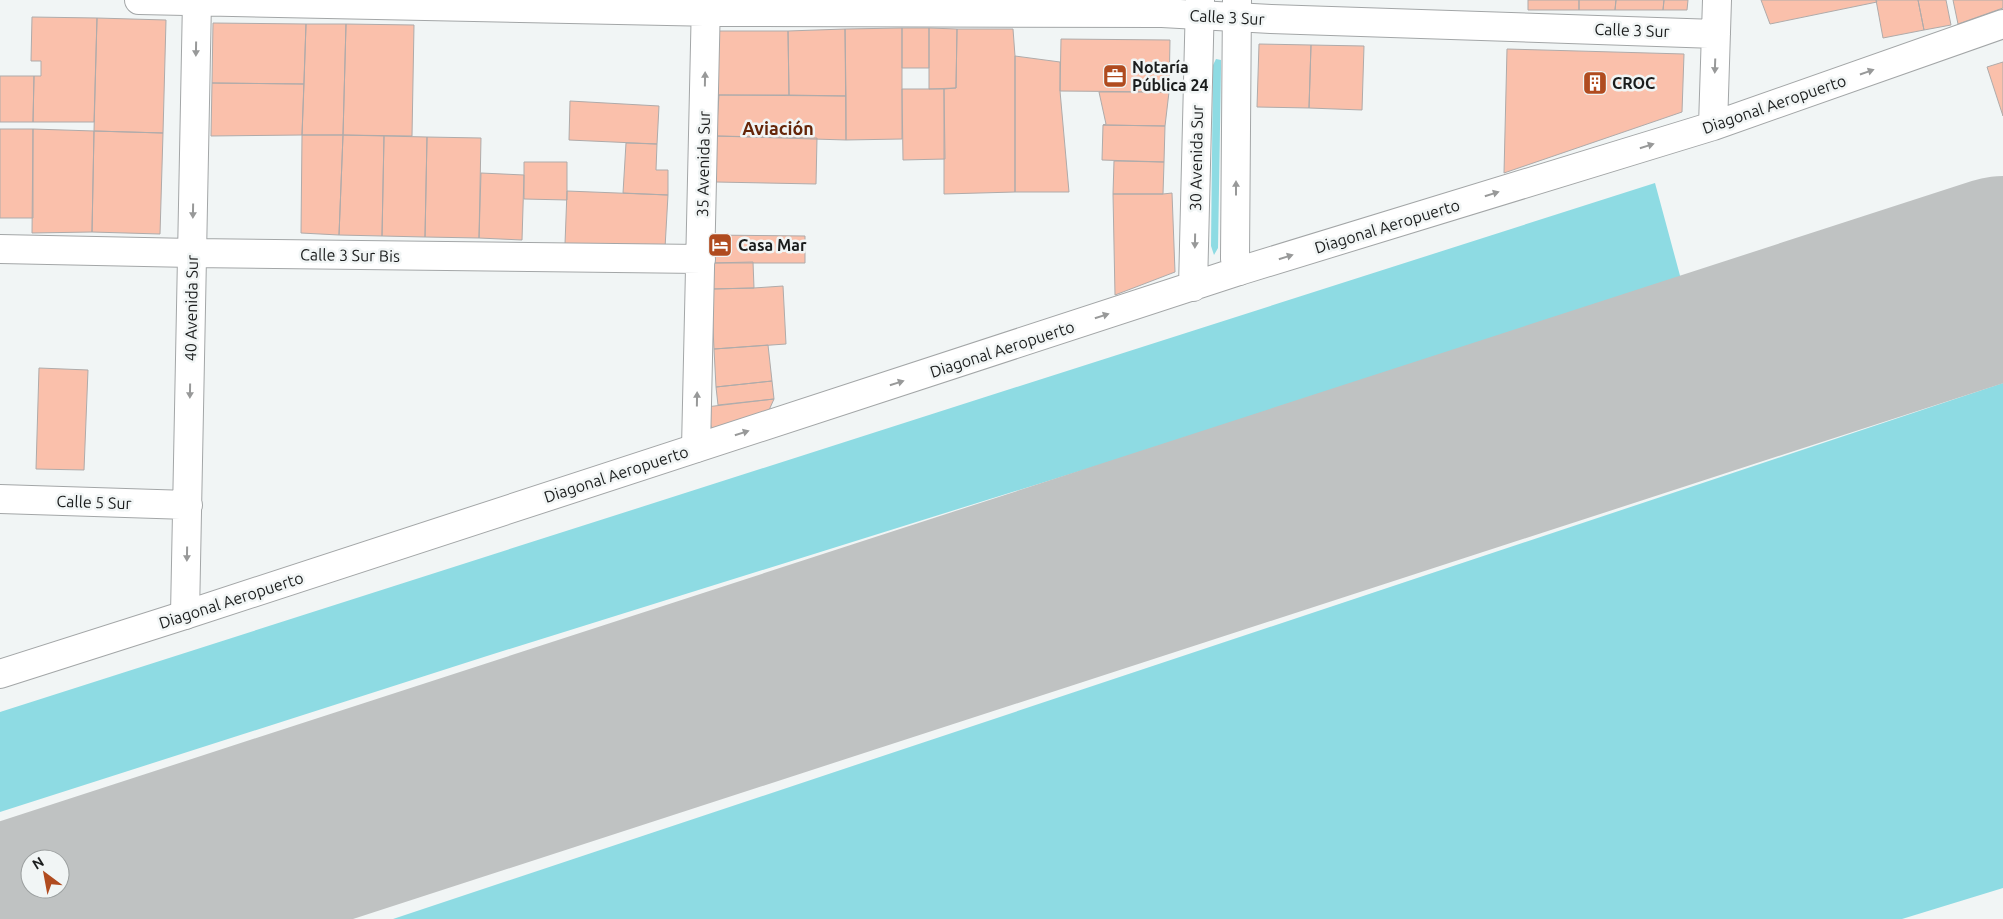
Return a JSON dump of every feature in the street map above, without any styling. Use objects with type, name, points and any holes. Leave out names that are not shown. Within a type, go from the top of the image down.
[{"type":"street","name":"Calle 3 Sur","points":[[139,0],[1162,13],[1200,8],[1237,8],[1716,34]]},
{"type":"street","points":[[1713,126],[1717,0]]},
{"type":"street","name":"40 Avenida Sur","points":[[185,615],[197,1]]},
{"type":"street","name":"35 Avenida Sur","points":[[696,448],[706,6]]},
{"type":"street","name":"30 Avenida Sur","points":[[1194,287],[1200,8]]},
{"type":"street","points":[[1237,8],[1235,259],[1239,271]]},
{"type":"street","name":"Diagonal Aeropuerto","points":[[0,674],[1239,271],[1713,126],[2003,24]]},
{"type":"street","name":"Calle 3 Sur Bis","points":[[0,249],[192,254],[701,259]]},
{"type":"street","name":"Calle 5 Sur","points":[[0,499],[188,505]]},
{"type":"shaded area","points":[[1216,59],[1221,60],[1221,68],[1218,248],[1214,255],[1211,246],[1213,65]]},
{"type":"shaded area","points":[[1655,183],[1682,283],[487,656],[0,812],[0,712]]},
{"type":"shaded area","points":[[2003,383],[2003,888],[1902,919],[393,919]]},
{"type":"building","points":[[1528,0],[1579,0],[1579,10],[1528,10]]},
{"type":"building","points":[[1579,0],[1616,0],[1615,10],[1579,10]]},
{"type":"building","points":[[1616,0],[1664,0],[1663,10],[1615,10]]},
{"type":"building","points":[[1664,0],[1688,0],[1687,10],[1663,10]]},
{"type":"building","points":[[1761,0],[1876,0],[1877,2],[1770,24]]},
{"type":"building","points":[[1876,0],[1918,0],[1924,30],[1883,38]]},
{"type":"building","points":[[1918,0],[1946,0],[1951,25],[1924,30]]},
{"type":"building","points":[[1953,0],[2003,0],[2003,8],[1958,24]]},
{"type":"building","points":[[32,17],[97,18],[94,122],[33,122],[34,76],[41,76],[41,61],[31,61]]},
{"type":"building","points":[[97,18],[166,20],[163,133],[94,131]]},
{"type":"building","points":[[213,23],[306,24],[304,84],[212,83]]},
{"type":"building","points":[[306,24],[346,24],[343,135],[302,135]]},
{"type":"building","points":[[346,24],[414,25],[412,136],[343,135]]},
{"type":"building","points":[[902,28],[902,139],[846,140],[845,29]]},
{"type":"building","points":[[902,28],[929,28],[929,68],[902,68]]},
{"type":"building","points":[[929,28],[957,29],[956,88],[929,89]]},
{"type":"building","points":[[845,29],[846,96],[789,95],[788,31]]},
{"type":"building","points":[[957,29],[1013,29],[1015,56],[1015,192],[944,194],[944,89],[956,88]]},
{"type":"building","points":[[712,31],[788,31],[789,95],[719,95],[712,98]]},
{"type":"building","name":"Notaría Pública 24","points":[[1061,39],[1170,40],[1169,92],[1060,91]]},
{"type":"building","points":[[1259,44],[1311,45],[1309,108],[1257,107]]},
{"type":"building","points":[[1311,45],[1364,46],[1362,110],[1309,108]]},
{"type":"building","name":"CROC","points":[[1507,49],[1684,54],[1682,112],[1504,173]]},
{"type":"building","points":[[1015,56],[1060,62],[1060,91],[1069,192],[1015,192]]},
{"type":"building","points":[[2003,62],[2003,116],[1987,67]]},
{"type":"building","points":[[0,76],[34,76],[33,122],[0,122]]},
{"type":"building","points":[[212,83],[304,84],[302,135],[211,136]]},
{"type":"building","points":[[902,89],[944,89],[945,159],[903,160]]},
{"type":"building","points":[[1099,92],[1169,92],[1165,126],[1103,125],[1106,124]]},
{"type":"building","points":[[719,95],[846,96],[846,140],[716,136]]},
{"type":"building","points":[[570,101],[659,106],[657,144],[569,140]]},
{"type":"building","points":[[1103,125],[1165,126],[1164,162],[1102,160]]},
{"type":"building","points":[[0,129],[33,129],[33,218],[0,218]]},
{"type":"building","points":[[33,129],[94,131],[92,232],[32,233]]},
{"type":"building","points":[[94,131],[163,133],[160,234],[92,232]]},
{"type":"building","points":[[302,135],[343,135],[339,235],[301,233]]},
{"type":"building","points":[[343,135],[384,136],[382,236],[339,235]]},
{"type":"building","points":[[384,136],[427,137],[425,237],[382,236]]},
{"type":"building","points":[[716,136],[817,138],[816,184],[716,182]]},
{"type":"building","points":[[427,137],[481,138],[479,238],[425,237]]},
{"type":"building","points":[[626,143],[657,144],[656,170],[668,170],[668,195],[623,193]]},
{"type":"building","points":[[1114,161],[1164,162],[1163,194],[1113,194]]},
{"type":"building","points":[[524,162],[567,162],[567,200],[524,199]]},
{"type":"building","points":[[481,173],[524,175],[522,240],[479,238]]},
{"type":"building","points":[[567,191],[668,195],[665,248],[565,244]]},
{"type":"building","points":[[1172,193],[1175,272],[1115,295],[1113,194]]},
{"type":"building","points":[[710,235],[805,236],[805,263],[711,263]]},
{"type":"building","points":[[753,262],[754,288],[711,289],[711,263]]},
{"type":"building","points":[[783,286],[786,344],[714,349],[711,289]]},
{"type":"building","points":[[768,345],[772,381],[716,387],[714,349]]},
{"type":"building","points":[[39,368],[88,370],[84,470],[36,469]]},
{"type":"building","points":[[772,381],[774,399],[718,405],[716,387]]},
{"type":"building","points":[[774,399],[765,419],[712,430],[706,407]]},
{"type":"runway","points":[[26,919],[2003,277]]},
{"type":"place","name":"Notaría Pública 24","points":[[1115,76]]},
{"type":"place","name":"CROC","points":[[1595,83]]},
{"type":"place","name":"Casa Mar","points":[[720,245]]},
{"type":"district","name":"Aviación","points":[[778,128]]}]
